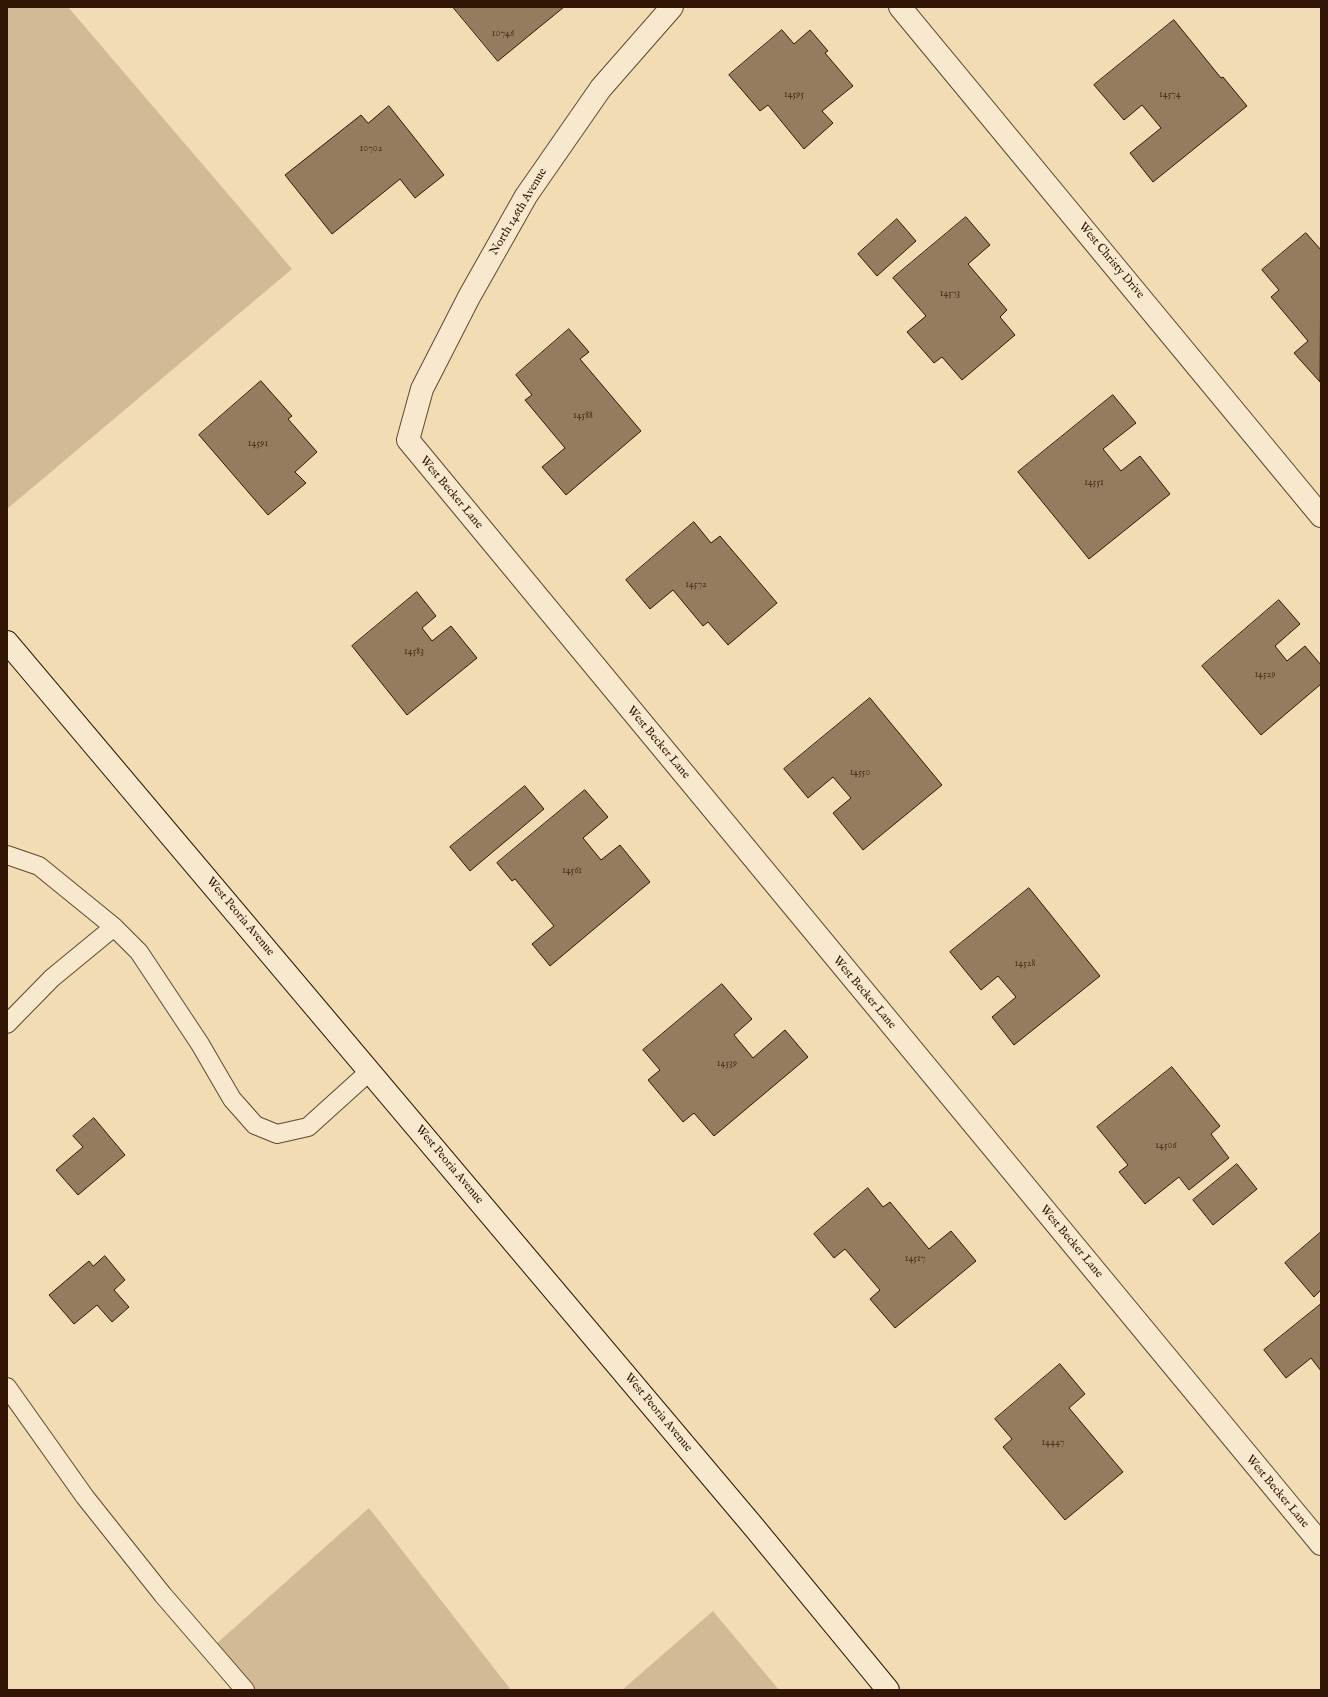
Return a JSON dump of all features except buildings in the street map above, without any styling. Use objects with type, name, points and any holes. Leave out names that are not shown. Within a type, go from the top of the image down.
[{"type":"street","name":"North 146th Avenue","points":[[408,440],[422,389],[469,297],[526,196],[601,88],[672,7]]},
{"type":"street","name":"West Christy Drive","points":[[900,7],[1321,516]]},
{"type":"street","name":"West Becker Lane","points":[[408,440],[1321,1544]]},
{"type":"street","name":"West Peoria Avenue","points":[[7,642],[753,1526],[888,1690]]},
{"type":"lane","points":[[7,854],[39,866],[114,927],[139,952],[200,1044],[232,1099],[255,1125],[276,1134],[308,1128],[370,1071]]},
{"type":"lane","points":[[7,1024],[52,978],[114,927]]},
{"type":"lane","points":[[7,1387],[84,1497],[164,1595],[245,1690]]},
{"type":"shaded area","points":[[7,7],[68,7],[292,269],[7,509]]},
{"type":"shaded area","points":[[369,1508],[511,1690],[255,1690],[216,1644]]},
{"type":"shaded area","points":[[713,1611],[779,1690],[622,1690]]}]
